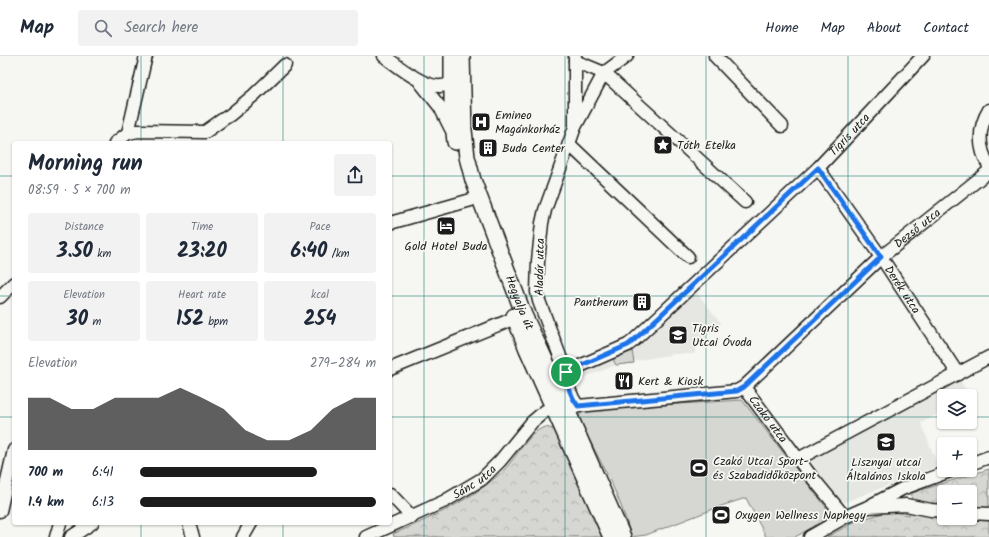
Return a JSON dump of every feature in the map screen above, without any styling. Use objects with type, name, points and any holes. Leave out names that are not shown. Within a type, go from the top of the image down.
[{"type":"main road","name":"Hegyalja út","points":[[452,56],[457,78],[467,157],[473,180],[524,315],[623,537]]},
{"type":"main road","name":"Hegyalja út","points":[[462,56],[452,113],[458,162],[515,318],[566,409],[611,537]]},
{"type":"street","points":[[130,138],[146,56]]},
{"type":"street","points":[[384,56],[429,85],[447,85],[457,78]]},
{"type":"street","points":[[604,73],[627,56]]},
{"type":"street","points":[[715,56],[782,126]]},
{"type":"street","name":"Tigris utca","points":[[566,372],[628,345],[633,341],[818,168],[923,56]]},
{"type":"street","points":[[575,58],[604,73],[745,202]]},
{"type":"street","name":"Aladár utca","points":[[575,58],[575,127]]},
{"type":"street","points":[[130,138],[138,130],[205,132],[230,115],[248,100],[285,65]]},
{"type":"street","name":"Aladár utca","points":[[566,409],[574,400],[567,382],[566,372],[539,302],[537,292],[538,261],[542,223],[545,210],[575,127],[604,73]]},
{"type":"street","points":[[415,77],[438,103],[454,136]]},
{"type":"street","points":[[989,110],[983,122],[980,134],[981,147],[989,166]]},
{"type":"street","points":[[569,144],[688,257]]},
{"type":"street","name":"Derék utca","points":[[818,168],[881,257],[958,374]]},
{"type":"street","name":"Dezső utca","points":[[744,387],[881,257],[989,171]]},
{"type":"street","points":[[392,222],[471,200]]},
{"type":"street","points":[[0,297],[12,285]]},
{"type":"street","points":[[392,368],[515,318]]},
{"type":"street","points":[[798,459],[989,357]]},
{"type":"street","name":"Czakó utca","points":[[566,409],[737,391],[744,387],[845,518]]},
{"type":"street","name":"Sánc utca","points":[[366,537],[387,533],[412,517],[445,501],[482,479],[500,461],[532,422],[545,412],[566,409]]},
{"type":"street","points":[[0,511],[3,486],[12,457]]},
{"type":"street","points":[[977,461],[989,457]]},
{"type":"street","points":[[810,537],[902,489],[937,476]]},
{"type":"street","points":[[392,496],[412,517]]},
{"type":"street","points":[[868,507],[906,505],[937,510]]},
{"type":"street","points":[[977,513],[989,514]]},
{"type":"street","points":[[56,537],[59,525]]},
{"type":"street","points":[[70,537],[89,525]]},
{"type":"street","points":[[190,525],[193,537]]},
{"type":"street","points":[[243,537],[250,525]]},
{"type":"shaded area","name":"Tigris Utcai Óvoda","points":[[696,292],[721,323],[695,348],[695,354],[674,354],[634,361],[632,351]]},
{"type":"shaded area","points":[[613,359],[616,365],[585,377],[582,370]]},
{"type":"shaded area","name":"Lisznyai utcai Általános Iskola","points":[[960,380],[965,389],[943,389]]},
{"type":"shaded area","name":"Lisznyai utcai Általános Iskola","points":[[937,392],[937,415],[921,423],[937,466],[842,503],[809,461]]},
{"type":"green space","points":[[632,351],[634,363],[616,365],[613,359]]},
{"type":"green space","name":"Czakó Utcai Sport- és Szabadidőközpont","points":[[742,400],[833,516],[795,537],[766,537],[746,498],[646,535],[631,537],[627,521],[615,491],[578,418],[583,410]]},
{"type":"green space","points":[[546,427],[556,430],[602,537],[394,537],[393,534],[452,507],[492,481],[504,470],[535,433]]},
{"type":"green space","points":[[989,469],[989,537],[827,537],[854,522],[889,511],[909,515],[912,493],[937,485],[937,525],[977,525],[977,485],[938,485],[963,477],[977,477],[977,473]]},
{"type":"place","name":"Emineo Magánkorház","points":[[481,122]]},
{"type":"place","name":"Tóth Etelka","points":[[663,145]]},
{"type":"place","name":"Buda Center","points":[[488,148]]},
{"type":"place","name":"Gold Hotel Buda","points":[[446,226]]},
{"type":"place","name":"Pantherum","points":[[642,302]]},
{"type":"place","name":"Tigris Utcai Óvoda","points":[[678,335]]},
{"type":"place","name":"Kert & Kiosk","points":[[624,381]]},
{"type":"place","name":"Lisznyai utcai Általános Iskola","points":[[886,442]]},
{"type":"place","name":"Czakó Utcai Sport- és Szabadidőközpont","points":[[699,468]]},
{"type":"place","name":"Oxygen Wellness Naphegy","points":[[721,515]]},
{"type":"route","points":[[818,168],[881,257],[744,387],[737,391],[578,406],[567,382],[566,372],[628,345],[633,341],[818,168]]}]
